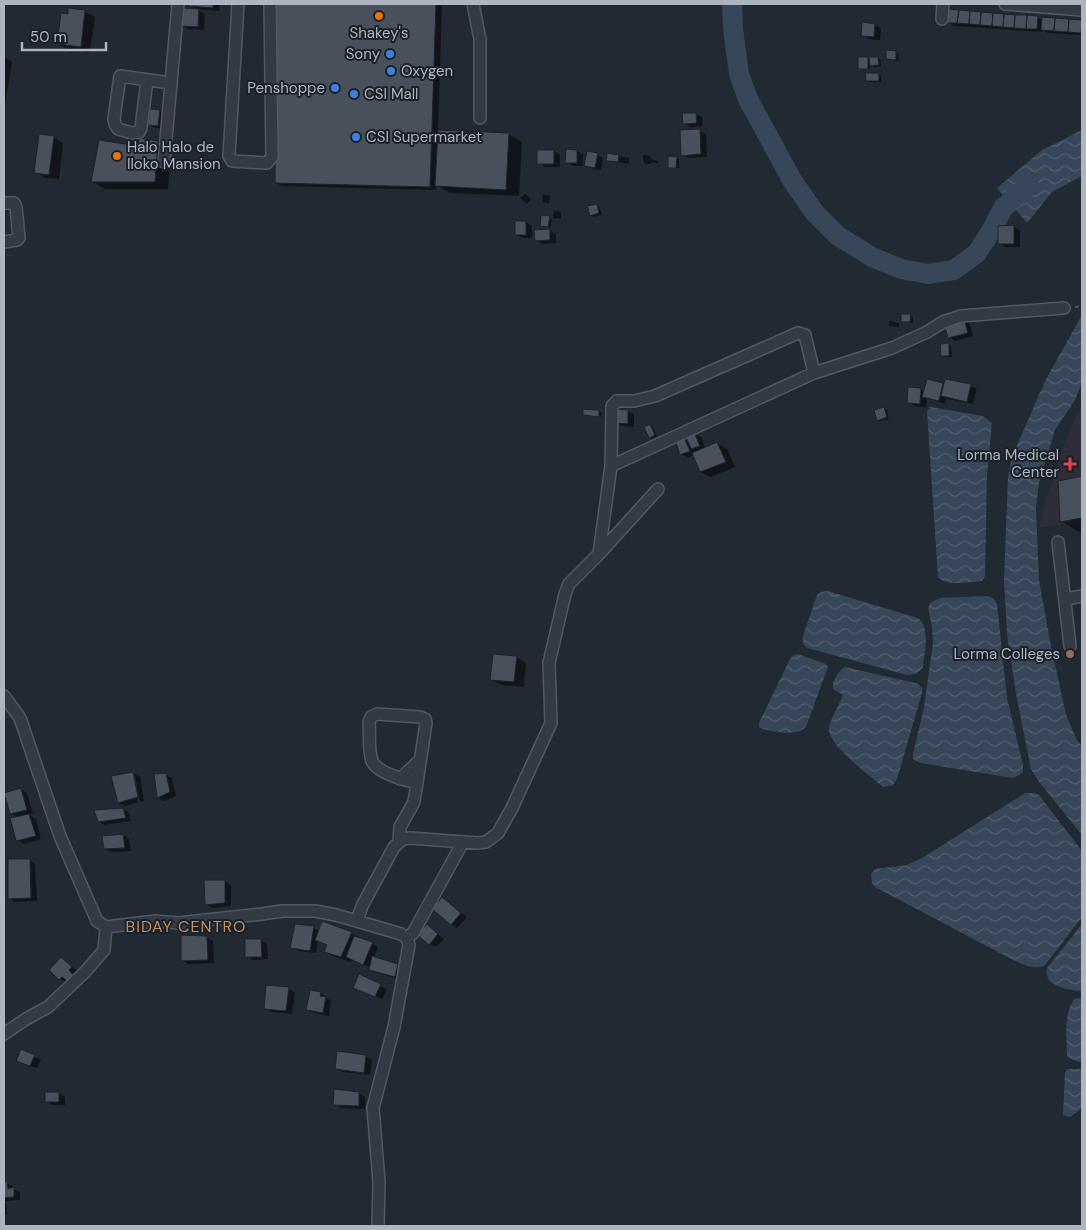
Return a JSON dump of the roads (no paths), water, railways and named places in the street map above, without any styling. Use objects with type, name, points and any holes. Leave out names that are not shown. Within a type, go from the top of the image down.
[{"type":"street","points":[[164,162],[178,4]]},
{"type":"street","points":[[238,4],[229,156],[232,161],[267,163],[272,157],[270,4]]},
{"type":"street","points":[[473,4],[480,39],[480,118]]},
{"type":"street","points":[[942,19],[943,4]]},
{"type":"street","points":[[1005,4],[1082,10]]},
{"type":"street","points":[[147,80],[139,132],[132,133],[118,129],[114,118],[120,76],[171,83]]},
{"type":"street","points":[[4,203],[14,203],[16,206],[19,238],[12,242],[4,242]]},
{"type":"street","points":[[611,466],[814,373],[892,348],[944,322],[961,316],[1064,308]]},
{"type":"street","points":[[599,554],[611,466],[612,406],[618,400],[634,401],[655,396],[798,332],[805,335],[814,373]]},
{"type":"street","points":[[357,921],[362,906],[380,872],[394,847],[399,842],[410,838],[486,842],[498,833],[539,752],[551,722],[550,663],[566,588],[658,489]]},
{"type":"street","points":[[1058,542],[1070,646]]},
{"type":"street","points":[[1065,599],[1082,596]]},
{"type":"street","points":[[4,696],[20,718],[60,836],[97,921],[106,927],[156,921],[186,922],[282,911],[315,911],[402,934],[407,938],[409,945],[394,1027],[373,1108],[379,1182],[378,1226]]},
{"type":"street","points":[[399,842],[400,827],[414,802],[417,783],[420,760],[426,723],[425,719],[420,717],[376,714],[371,717],[372,760],[375,766],[400,779],[417,783]]},
{"type":"street","points":[[400,779],[420,760]]},
{"type":"street","points":[[407,938],[414,934],[464,842]]},
{"type":"street","points":[[4,1034],[48,1007],[85,972],[104,950],[106,927]]},
{"type":"water","points":[[1082,130],[1082,176],[1052,192],[1027,223],[997,188],[1042,150]]},
{"type":"water","points":[[1082,315],[1082,382],[1075,400],[1055,430],[1039,482],[1036,509],[1039,580],[1051,646],[1066,715],[1077,740],[1082,746],[1082,835],[1039,782],[1031,769],[1016,694],[1007,634],[1004,581],[1008,476],[1012,457],[1045,381]]},
{"type":"water","points":[[930,407],[983,416],[992,423],[987,476],[985,576],[982,581],[952,583],[938,577],[927,411]]},
{"type":"water","points":[[828,591],[918,618],[922,622],[926,634],[923,667],[920,671],[907,675],[807,648],[802,639],[817,595]]},
{"type":"water","points":[[989,596],[997,604],[1007,698],[1023,765],[1023,773],[1013,778],[920,763],[913,759],[924,707],[933,643],[928,608],[930,603],[940,598]]},
{"type":"water","points":[[798,654],[826,664],[828,667],[806,727],[791,733],[762,729],[759,727],[759,723],[790,659]]},
{"type":"water","points":[[845,667],[911,682],[918,684],[922,688],[897,779],[893,785],[883,787],[841,750],[830,735],[830,724],[843,695],[833,689],[833,683]]},
{"type":"water","points":[[1025,793],[1039,795],[1082,851],[1082,917],[1045,965],[1033,967],[1013,960],[875,887],[872,883],[871,874],[875,869],[907,865],[922,858]]},
{"type":"water","points":[[1082,924],[1082,991],[1070,990],[1053,983],[1047,974],[1047,968]]},
{"type":"water","points":[[1082,998],[1082,1062],[1067,1057],[1066,1035],[1068,1012],[1071,1005],[1074,999]]},
{"type":"water","points":[[1068,1069],[1082,1069],[1082,1108],[1070,1117],[1063,1115],[1065,1072]]},
{"type":"waterway","points":[[732,4],[739,74],[748,99],[792,180],[814,212],[838,236],[872,257],[901,269],[928,274],[954,270],[977,253],[1003,208],[1029,185]]},
{"type":"place","name":"Shakey's","points":[[379,16]]},
{"type":"place","name":"Sony","points":[[390,54]]},
{"type":"place","name":"Oxygen","points":[[391,71]]},
{"type":"place","name":"Penshoppe","points":[[335,88]]},
{"type":"place","name":"CSI Mall","points":[[354,94]]},
{"type":"place","name":"CSI Supermarket","points":[[356,137]]},
{"type":"place","name":"Halo Halo de Iloko Mansion","points":[[117,156]]},
{"type":"place","name":"Lorma Medical Center","points":[[1070,464]]},
{"type":"place","name":"Lorma Colleges","points":[[1070,654]]},
{"type":"district","name":"BIDAY CENTRO","points":[[186,926]]}]
